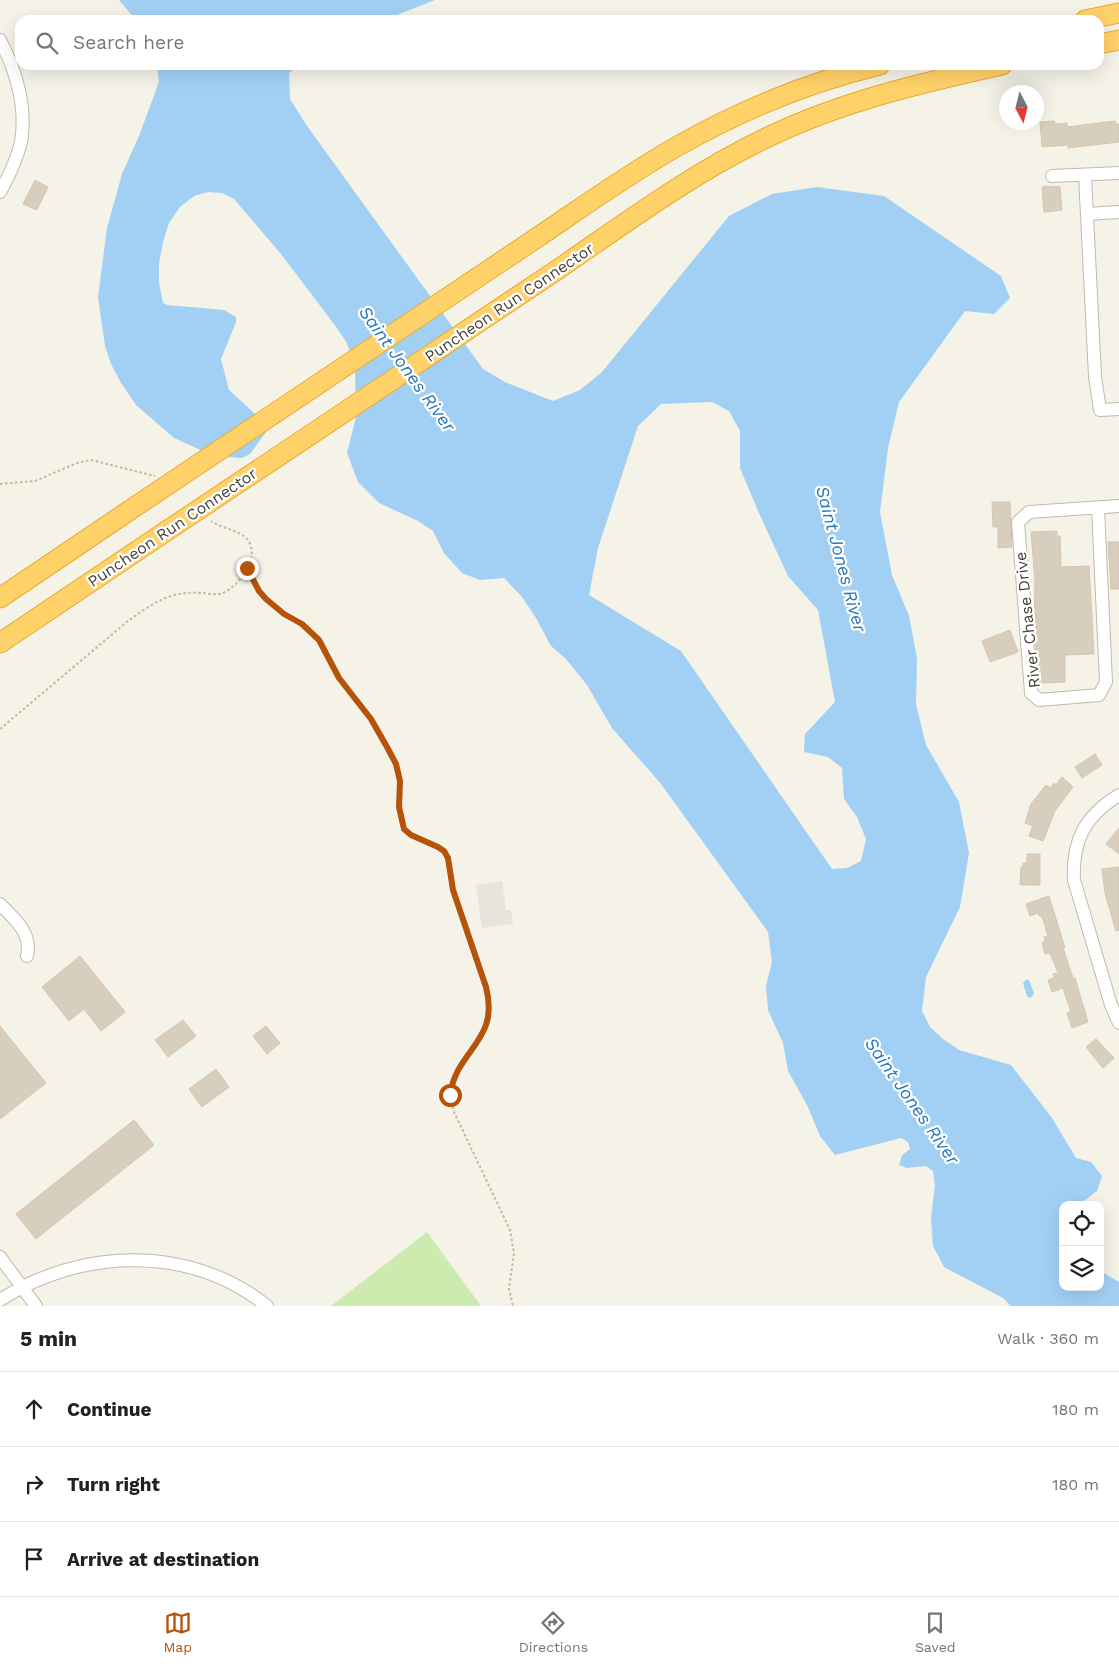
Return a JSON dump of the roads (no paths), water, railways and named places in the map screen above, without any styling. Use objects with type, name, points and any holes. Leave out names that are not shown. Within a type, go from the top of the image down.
[{"type":"highway","points":[[1104,16],[1119,12]]},
{"type":"highway","points":[[1104,43],[1119,40]]},
{"type":"highway","points":[[0,598],[645,166],[710,129],[796,91],[864,70]]},
{"type":"highway","name":"Puncheon Run Connector","points":[[0,643],[703,172],[771,136],[820,115],[883,94],[979,70]]},
{"type":"street","points":[[0,40],[14,70],[20,94],[22,118],[21,141],[11,172],[0,192]]},
{"type":"street","points":[[1052,176],[1119,173]]},
{"type":"street","points":[[1085,175],[1095,376],[1100,410],[1119,409]]},
{"type":"street","points":[[1087,214],[1119,212]]},
{"type":"street","name":"River Chase Drive","points":[[1098,508],[1106,682],[1099,695],[1039,700],[1031,692],[1018,522],[1029,512],[1119,506]]},
{"type":"street","points":[[1119,795],[1103,805],[1080,834],[1075,848],[1073,864],[1074,880],[1111,1004],[1119,1023]]},
{"type":"street","points":[[0,904],[24,931],[28,939],[28,956]]},
{"type":"street","points":[[0,1257],[36,1306]]},
{"type":"street","points":[[0,1300],[22,1286],[45,1276],[78,1266],[100,1262],[140,1260],[185,1266],[208,1274],[246,1292],[267,1306]]},
{"type":"water","points":[[119,0],[435,0],[397,15],[132,15]]},
{"type":"water","name":"Saint Jones River","points":[[158,70],[293,70],[289,73],[290,99],[307,126],[483,369],[505,382],[553,401],[580,390],[602,372],[729,216],[772,194],[817,187],[884,196],[1001,276],[1010,298],[994,314],[965,311],[899,402],[888,448],[880,512],[892,575],[909,616],[917,658],[916,704],[926,745],[959,802],[969,853],[960,907],[926,977],[922,1011],[930,1027],[959,1050],[1011,1065],[1052,1118],[1076,1158],[1091,1162],[1102,1176],[1097,1191],[1084,1201],[1059,1201],[1059,1291],[1104,1291],[1104,1273],[1119,1282],[1119,1306],[1011,1306],[1003,1298],[944,1267],[933,1246],[931,1218],[935,1185],[933,1171],[926,1166],[907,1168],[899,1165],[902,1155],[910,1149],[908,1142],[901,1138],[835,1155],[820,1136],[807,1105],[788,1071],[783,1043],[768,1010],[766,986],[772,962],[768,932],[661,784],[612,728],[587,685],[566,659],[551,646],[522,597],[504,578],[480,580],[462,573],[444,553],[433,531],[418,521],[379,503],[358,482],[347,453],[356,417],[355,367],[347,343],[281,254],[234,199],[222,193],[208,192],[194,196],[180,207],[169,223],[163,242],[159,264],[159,283],[163,303],[167,305],[224,310],[236,317],[236,322],[221,359],[229,390],[264,422],[266,432],[250,454],[242,458],[214,456],[174,438],[136,405],[111,364],[105,346],[98,297],[107,228],[122,174],[139,136],[159,82]],"holes":[[[712,402],[729,411],[740,431],[740,468],[788,576],[818,610],[835,702],[805,734],[804,752],[828,757],[842,768],[844,799],[857,817],[866,839],[861,861],[847,868],[832,869],[681,651],[589,595],[598,548],[638,426],[661,404]]]},
{"type":"water","points":[[1027,979],[1034,994],[1030,998],[1027,996],[1023,983]]}]
